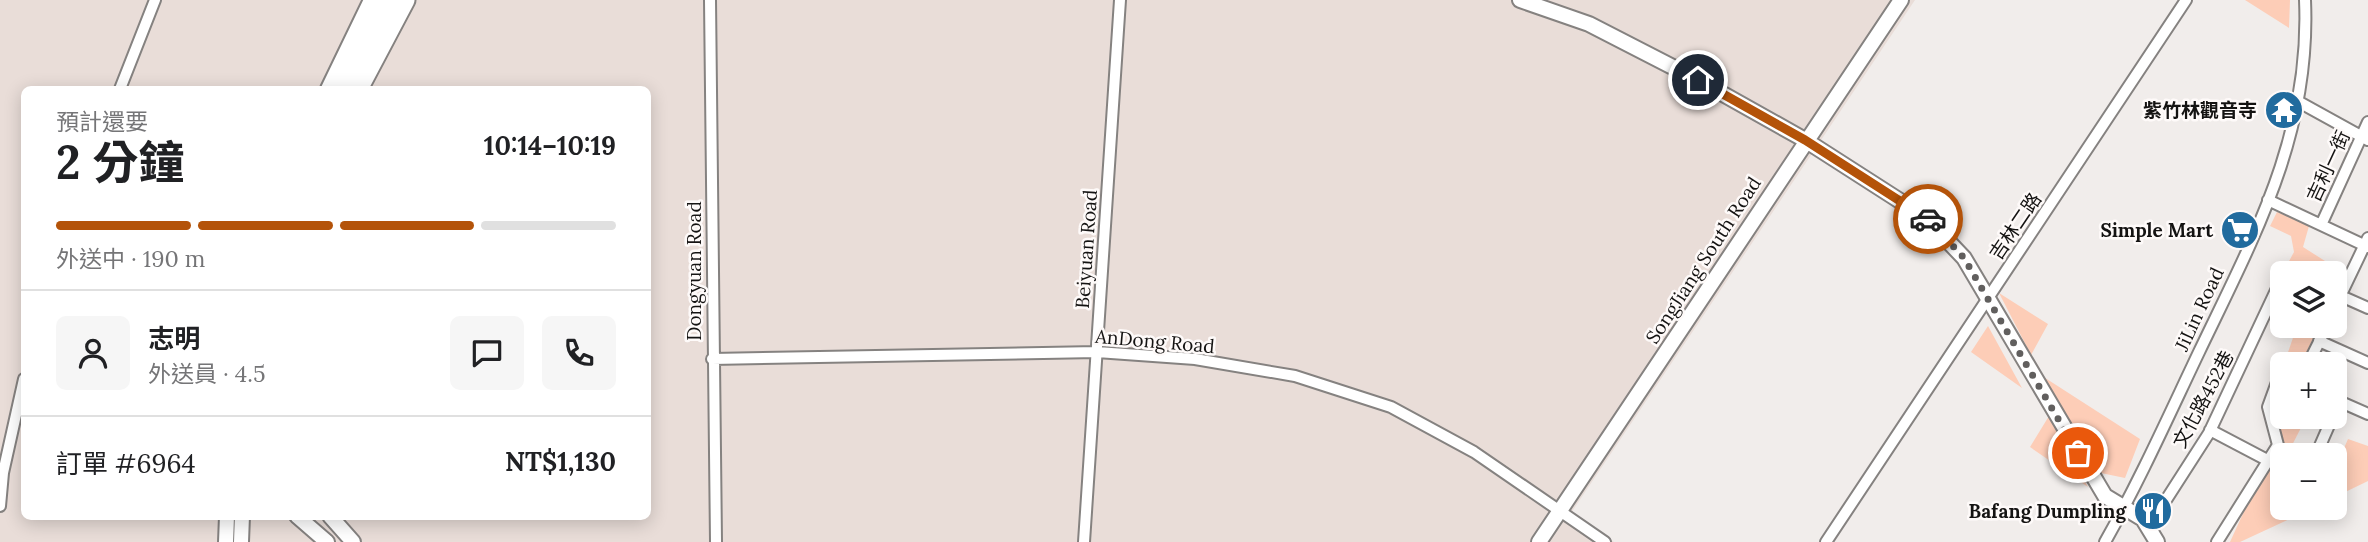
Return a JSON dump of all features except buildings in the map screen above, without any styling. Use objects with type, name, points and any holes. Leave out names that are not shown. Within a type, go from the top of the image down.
[{"type":"highway","points":[[341,86],[387,0]]},
{"type":"highway","points":[[360,86],[405,0]]},
{"type":"street","points":[[121,86],[155,0]]},
{"type":"street","points":[[329,86],[371,0]]},
{"type":"street","points":[[368,86],[412,0]]},
{"type":"street","name":"Dongyuan Road","points":[[710,0],[716,542]]},
{"type":"street","name":"Beiyuan Road","points":[[1084,542],[1120,0]]},
{"type":"street","points":[[1520,0],[1589,24],[1698,80],[1805,140],[1933,224],[1964,258],[2105,496],[2143,519],[2157,542]]},
{"type":"street","name":"SongJiang South Road","points":[[1539,542],[1900,0]]},
{"type":"street","name":"吉林二路","points":[[1826,542],[2186,0]]},
{"type":"street","name":"JiLin Road","points":[[2105,542],[2125,508],[2179,399],[2280,173],[2299,102],[2306,24],[2305,0]]},
{"type":"street","points":[[2299,102],[2364,139]]},
{"type":"street","name":"吉利一街","points":[[2321,225],[2364,139],[2368,122]]},
{"type":"street","points":[[2268,200],[2367,244],[2347,284]]},
{"type":"street","points":[[2347,299],[2368,308]]},
{"type":"street","name":"文化路452巷","points":[[2148,528],[2210,430],[2270,303]]},
{"type":"street","points":[[2314,352],[2321,338]]},
{"type":"street","points":[[2319,341],[2368,363]]},
{"type":"street","name":"AnDong Road","points":[[712,359],[1097,352],[1195,359],[1295,376],[1380,402],[1474,453],[1605,542]]},
{"type":"street","points":[[0,506],[3,473],[21,392]]},
{"type":"street","points":[[2347,405],[2368,414]]},
{"type":"street","points":[[2217,542],[2278,445],[2274,429]]},
{"type":"street","points":[[2210,430],[2269,461]]},
{"type":"street","points":[[226,542],[227,520]]},
{"type":"street","points":[[241,542],[242,520]]},
{"type":"street","points":[[302,520],[327,542]]},
{"type":"street","points":[[334,520],[353,542]]},
{"type":"shaded area","points":[[0,0],[1915,0],[1571,513],[1614,542],[0,542]]},
{"type":"shaded area","points":[[2245,0],[2290,0],[2289,28]]},
{"type":"shaded area","points":[[2277,212],[2309,226],[2303,247],[2325,261],[2289,261],[2294,252],[2291,236],[2270,226]]},
{"type":"shaded area","points":[[1999,293],[2048,324],[2031,355]]},
{"type":"shaded area","points":[[1988,326],[2022,388],[1971,352]]},
{"type":"shaded area","points":[[2293,338],[2313,338],[2307,352],[2288,352]]},
{"type":"shaded area","points":[[2039,374],[2140,439],[2125,478],[2101,473]]},
{"type":"shaded area","points":[[2049,416],[2088,487],[2030,447]]},
{"type":"shaded area","points":[[2277,429],[2300,429],[2293,443],[2279,443],[2281,440]]},
{"type":"shaded area","points":[[2348,439],[2368,446],[2368,481],[2347,491],[2347,443]]},
{"type":"shaded area","points":[[2270,458],[2270,520],[2287,520],[2240,542],[2230,542]]},
{"type":"way so far","points":[[1928,219],[1964,258],[2078,453]]},
{"type":"place","name":"紫竹林觀音寺","points":[[2284,110]]},
{"type":"place","name":"Simple Mart","points":[[2240,230]]},
{"type":"place","name":"Bafang Dumpling","points":[[2153,511]]},
{"type":"route","points":[[1698,80],[1805,140],[1928,219]]}]
